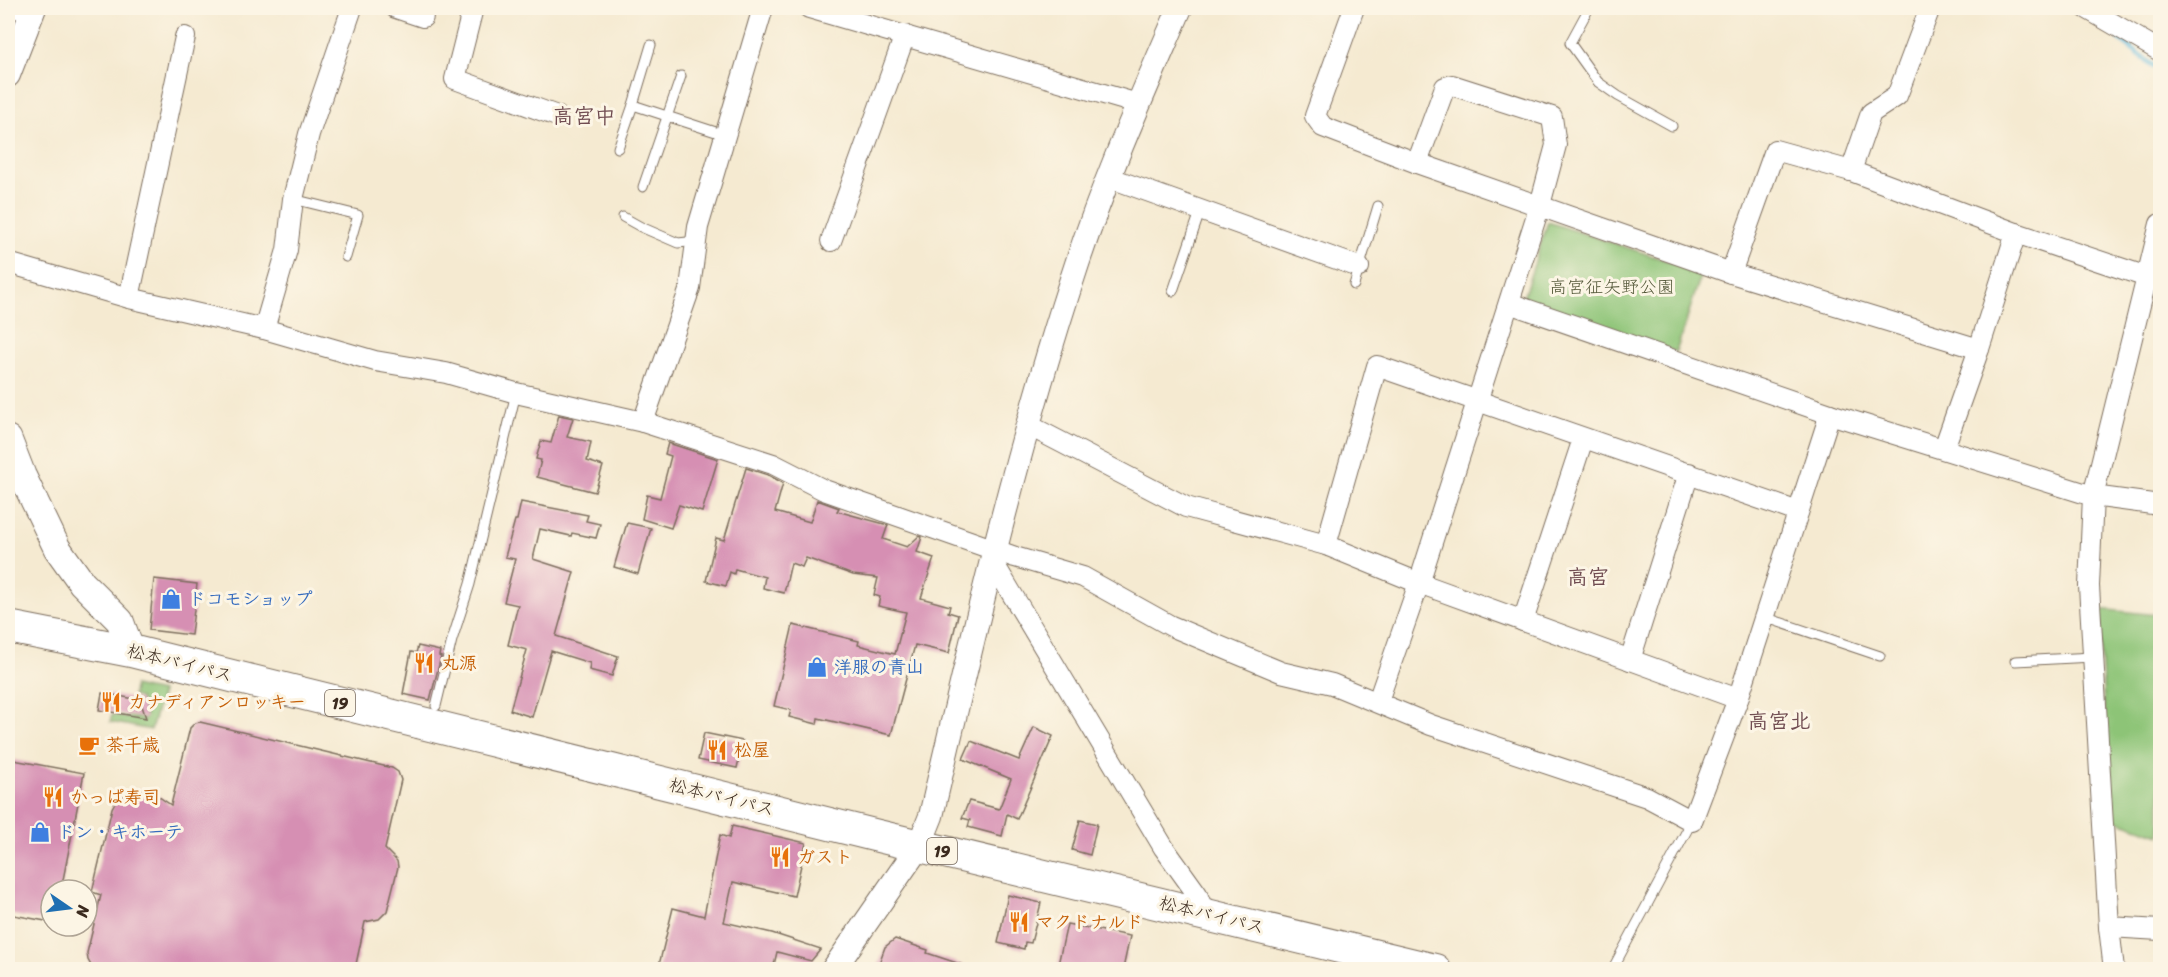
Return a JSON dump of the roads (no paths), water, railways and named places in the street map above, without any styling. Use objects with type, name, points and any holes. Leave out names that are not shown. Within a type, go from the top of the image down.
[{"type":"highway","name":"松本バイパス","points":[[8,627],[131,651],[919,846],[1435,969]]},
{"type":"main road","points":[[8,439],[22,475],[57,548],[82,583],[120,621],[131,651]]},
{"type":"street","points":[[264,329],[287,250],[293,199],[309,134],[352,8]]},
{"type":"street","points":[[396,8],[423,17]]},
{"type":"street","points":[[473,8],[455,78],[557,116]]},
{"type":"street","points":[[643,423],[690,288],[698,227],[763,8]]},
{"type":"street","points":[[809,8],[1138,104]]},
{"type":"street","points":[[833,969],[919,846],[931,816],[993,553],[1028,425],[1077,264],[1108,177],[1180,8]]},
{"type":"street","points":[[1354,8],[1315,116],[1323,128],[1731,273],[1979,349]]},
{"type":"street","points":[[1851,171],[1871,112],[1897,96],[1930,8]]},
{"type":"street","points":[[2086,8],[2160,51]]},
{"type":"street","points":[[8,75],[23,12]]},
{"type":"street","points":[[831,241],[905,35]]},
{"type":"street","points":[[129,298],[185,37]]},
{"type":"street","points":[[1378,702],[1419,583],[1540,205],[1556,145],[1552,117],[1452,85],[1445,87],[1417,163]]},
{"type":"street","points":[[1731,273],[1775,150],[1851,171],[2016,233],[2147,277]]},
{"type":"street","points":[[1108,177],[1201,209],[1356,276]]},
{"type":"street","points":[[2114,969],[2109,927],[2089,586],[2093,496],[2160,224]]},
{"type":"street","points":[[1944,448],[2016,233]]},
{"type":"street","points":[[8,263],[129,298],[264,329],[375,361],[446,373],[516,393],[643,423],[773,464],[824,490],[993,553],[1083,577],[1171,626],[1281,672],[1332,684],[1431,725],[1647,797],[1692,821],[1738,699],[1830,414]]},
{"type":"street","points":[[1509,303],[1830,414],[2093,496],[2160,505]]},
{"type":"street","points":[[1326,545],[1377,366],[1798,512]]},
{"type":"street","points":[[1028,425],[1186,507],[1326,545],[1419,583],[1738,699]]},
{"type":"street","points":[[1523,621],[1583,439]]},
{"type":"street","points":[[1630,660],[1689,473]]},
{"type":"street","points":[[993,553],[1164,848],[1197,894],[1204,913]]},
{"type":"street","points":[[2109,927],[2160,930]]},
{"type":"lane","points":[[1589,8],[1570,43],[1598,82],[1618,96],[1672,126]]},
{"type":"lane","points":[[618,148],[651,45]]},
{"type":"lane","points":[[643,187],[681,76]]},
{"type":"lane","points":[[633,105],[725,135]]},
{"type":"lane","points":[[293,199],[358,215],[346,257]]},
{"type":"lane","points":[[1356,276],[1378,206]]},
{"type":"lane","points":[[1173,291],[1201,209]]},
{"type":"lane","points":[[623,217],[678,243],[697,241]]},
{"type":"lane","points":[[436,706],[470,584],[516,393]]},
{"type":"lane","points":[[1764,617],[1880,656]]},
{"type":"lane","points":[[2015,661],[2093,657]]},
{"type":"lane","points":[[1612,969],[1692,821]]},
{"type":"waterway","points":[[2119,39],[2160,71]]},
{"type":"place","name":"ドコモショップ","points":[[171,599]]},
{"type":"place","name":"丸源","points":[[424,663]]},
{"type":"place","name":"洋服の青山","points":[[817,667]]},
{"type":"place","name":"カナディアンロッキー","points":[[111,702]]},
{"type":"place","name":"茶千歳","points":[[89,745]]},
{"type":"place","name":"松屋","points":[[717,750]]},
{"type":"place","name":"かっぱ寿司","points":[[53,797]]},
{"type":"place","name":"ドン・キホーテ","points":[[40,832]]},
{"type":"place","name":"ガスト","points":[[780,857]]},
{"type":"place","name":"マクドナルド","points":[[1019,922]]},
{"type":"district","name":"高宮中","points":[[584,116]]},
{"type":"district","name":"高宮","points":[[1588,577]]},
{"type":"district","name":"高宮北","points":[[1779,721]]},
{"type":"park label","name":"高宮征矢野公園","points":[[1612,287]]}]
